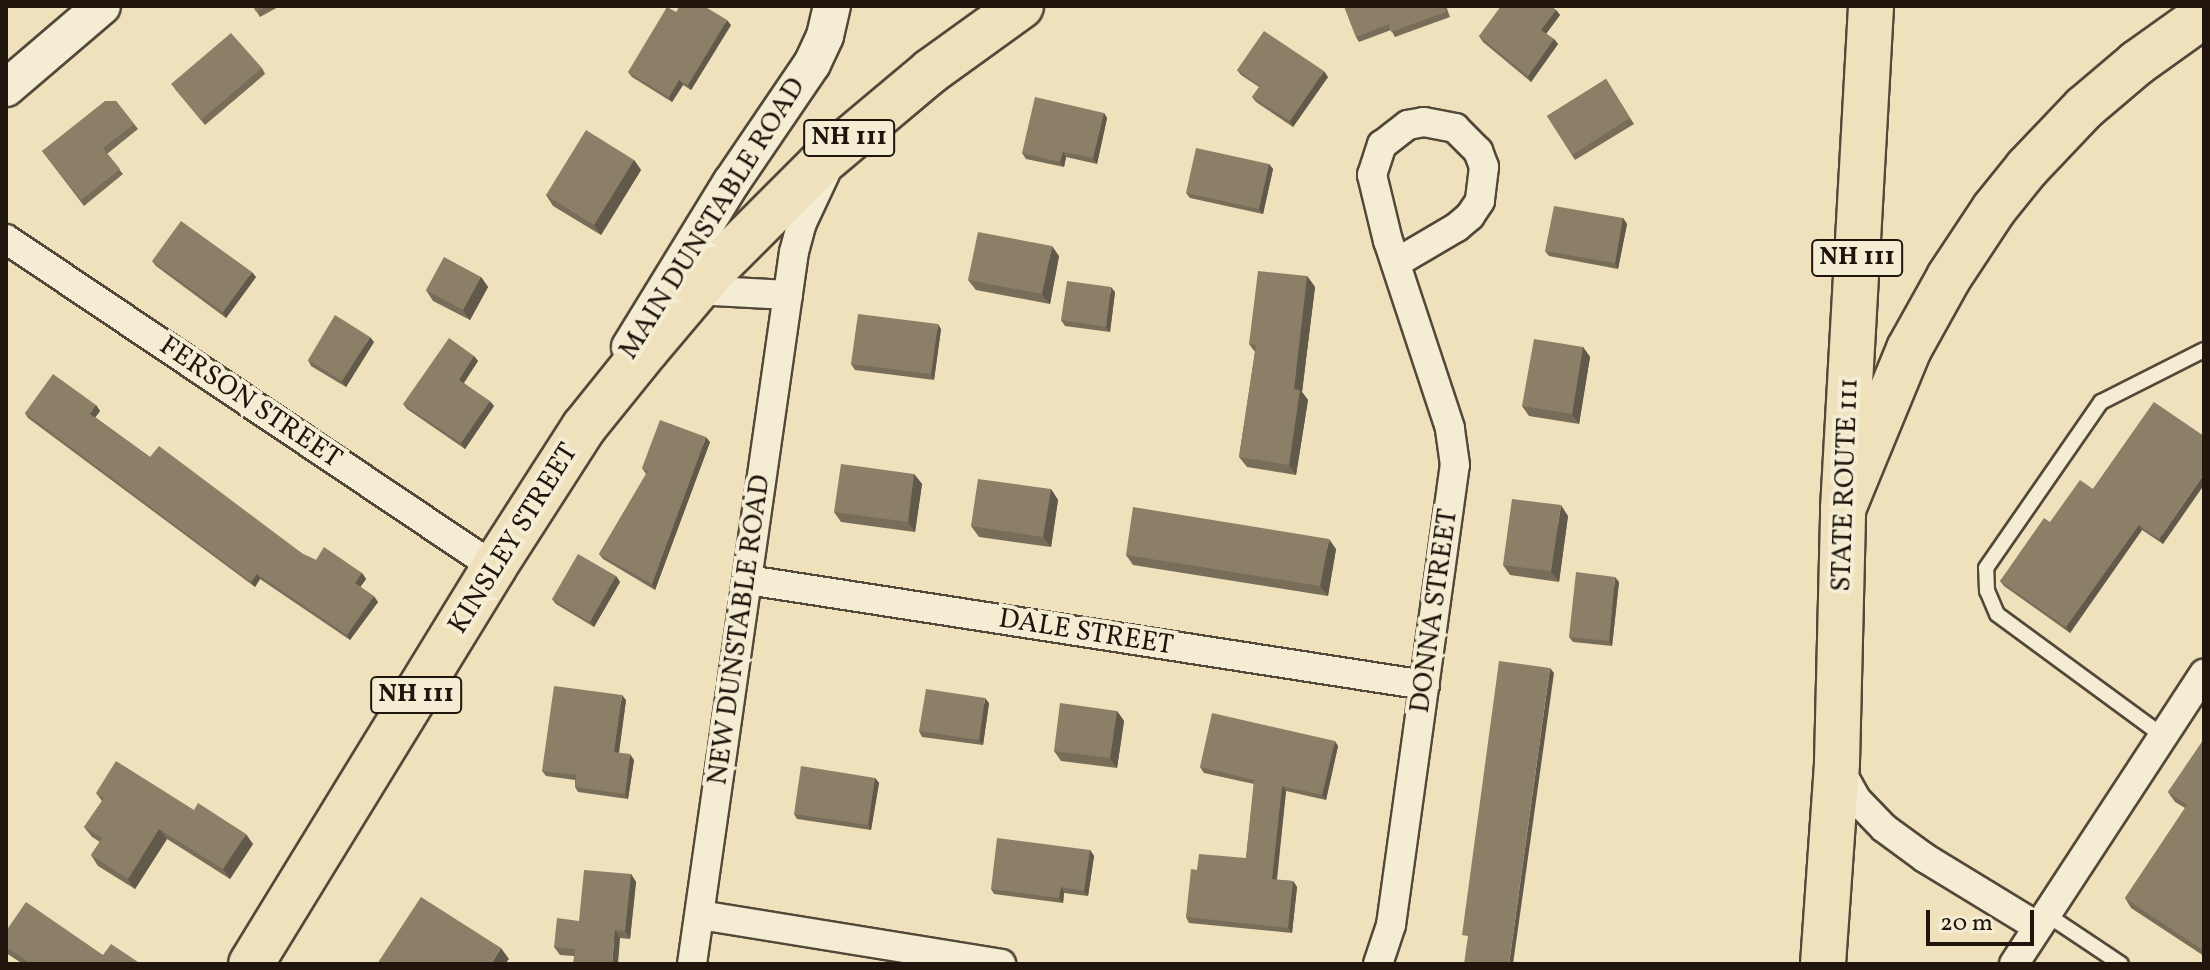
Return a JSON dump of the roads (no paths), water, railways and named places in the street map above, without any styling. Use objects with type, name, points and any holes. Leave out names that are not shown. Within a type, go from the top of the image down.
[{"type":"main road","name":"NH 111","points":[[695,290],[769,213],[849,138],[931,71],[1021,6]]},
{"type":"main road","name":"STATE ROUTE 111","points":[[1823,964],[1837,762],[1843,509],[1869,51],[1868,6]]},
{"type":"main road","points":[[1843,509],[1909,349],[1949,277],[1994,209],[2027,168],[2084,108],[2137,63],[2204,15]]},
{"type":"main road","name":"KINSLEY STREET","points":[[251,964],[494,567],[584,427],[695,290]]},
{"type":"street","points":[[6,88],[102,6]]},
{"type":"street","name":"MAIN DUNSTABLE ROAD","points":[[584,427],[675,270],[812,64],[825,36],[832,6]]},
{"type":"street","name":"DONNA STREET","points":[[1378,964],[1391,925],[1455,465],[1450,428],[1396,263],[1373,191],[1375,159],[1382,145],[1408,125],[1432,122],[1455,128],[1478,151],[1484,167],[1480,201],[1470,216],[1457,227],[1396,263]]},
{"type":"street","name":"NEW DUNSTABLE ROAD","points":[[692,964],[788,295],[802,223],[826,172],[849,138]]},
{"type":"street","name":"FERSON STREET","points":[[6,239],[494,567]]},
{"type":"street","points":[[695,290],[788,295]]},
{"type":"street","name":"DALE STREET","points":[[748,580],[1425,685]]},
{"type":"street","points":[[2014,964],[2204,674]]},
{"type":"street","points":[[1837,762],[1856,799],[1884,828],[2042,921]]},
{"type":"street","points":[[700,915],[1001,964]]},
{"type":"lane","points":[[2163,736],[1997,614],[1987,591],[1986,568],[2101,402],[2204,350]]},
{"type":"lane","points":[[2042,921],[2121,964]]}]
